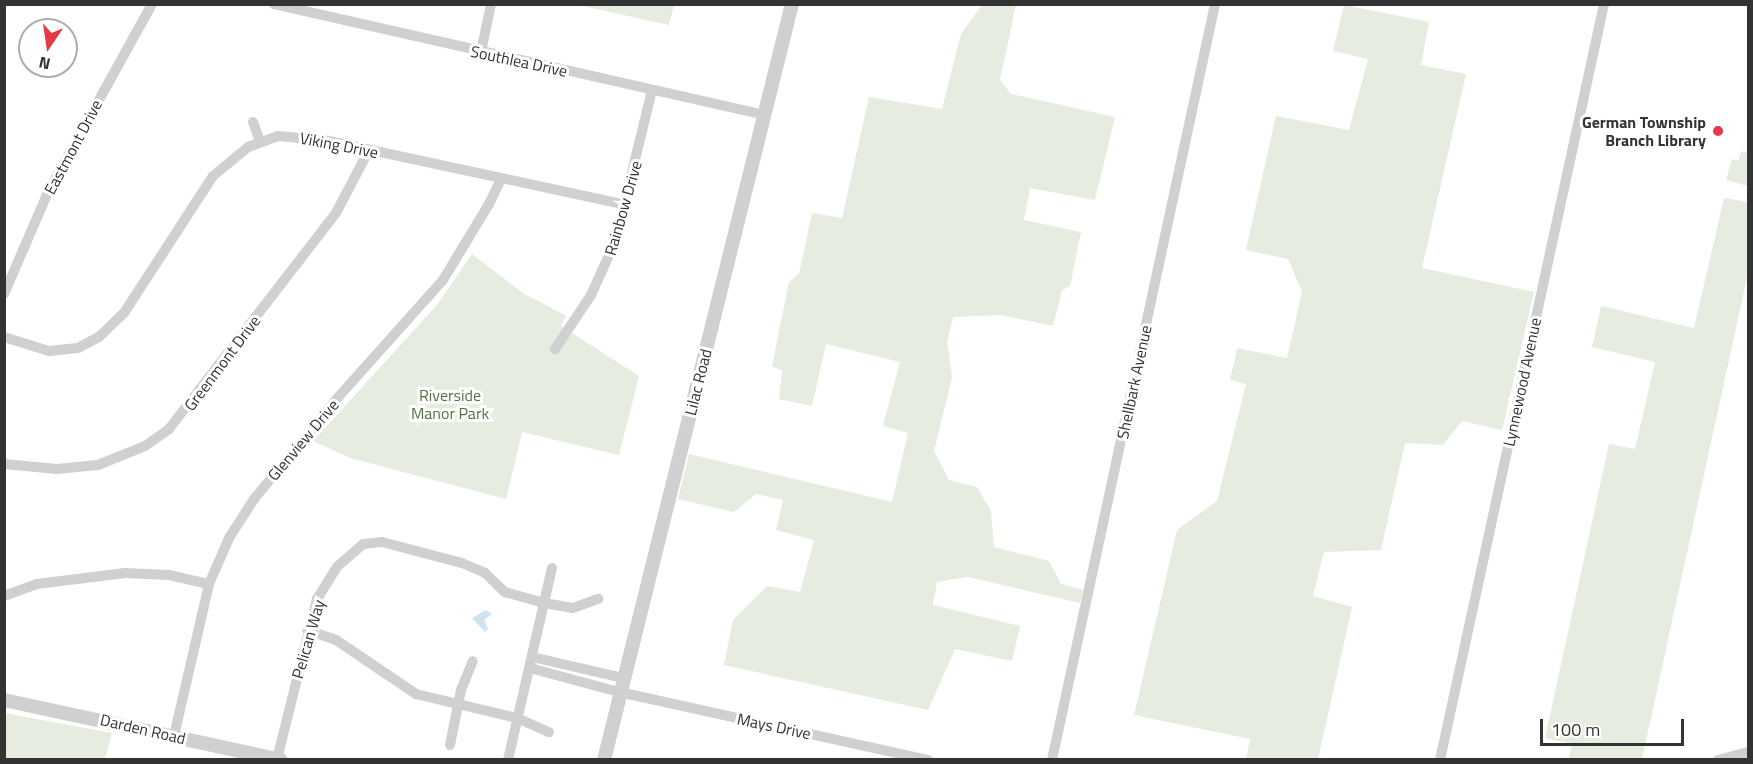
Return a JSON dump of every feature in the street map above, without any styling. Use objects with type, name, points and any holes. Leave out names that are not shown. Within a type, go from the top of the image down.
[{"type":"street","name":"Eastmont Drive","points":[[4,294],[54,181],[152,4]]},
{"type":"street","name":"Southlea Drive","points":[[274,4],[765,115]]},
{"type":"street","points":[[480,52],[491,4]]},
{"type":"street","name":"Lilac Road","points":[[604,759],[792,4]]},
{"type":"street","name":"Shellbark Avenue","points":[[1052,759],[1215,4]]},
{"type":"street","name":"Lynnewood Avenue","points":[[1440,759],[1604,4]]},
{"type":"street","name":"Rainbow Drive","points":[[555,349],[596,285],[626,205],[652,90]]},
{"type":"street","points":[[253,122],[260,141]]},
{"type":"street","name":"Viking Drive","points":[[4,338],[49,351],[78,348],[99,337],[124,313],[213,176],[232,157],[260,141],[302,136],[626,205]]},
{"type":"street","name":"Greenmont Drive","points":[[4,464],[57,469],[98,465],[138,449],[169,429],[336,213],[369,150]]},
{"type":"street","name":"Glenview Drive","points":[[174,736],[209,584],[219,556],[249,506],[333,403],[442,280],[489,204],[501,179]]},
{"type":"street","name":"Pelican Way","points":[[279,759],[307,630],[318,599],[338,566],[357,547],[373,542],[462,563],[485,573],[505,592],[544,603]]},
{"type":"street","points":[[508,759],[552,568]]},
{"type":"street","points":[[4,596],[37,584],[125,573],[169,574],[209,584]]},
{"type":"street","points":[[544,603],[573,608],[598,599]]},
{"type":"street","points":[[307,630],[349,648],[416,694],[457,707],[517,718],[549,732]]},
{"type":"street","points":[[450,745],[457,707],[473,661]]},
{"type":"street","points":[[531,663],[623,678]]},
{"type":"street","name":"Mays Drive","points":[[531,663],[619,692],[929,759]]},
{"type":"street","name":"Darden Road","points":[[4,700],[279,759]]},
{"type":"street","points":[[1718,759],[1749,752]]},
{"type":"green space","points":[[578,5],[674,5],[669,25]]},
{"type":"green space","points":[[982,5],[1016,5],[1000,80],[1011,94],[1115,117],[1095,200],[1030,188],[1024,220],[1081,232],[1070,286],[1062,290],[1053,326],[1001,315],[953,317],[947,342],[952,377],[934,451],[949,480],[977,487],[991,511],[994,547],[1049,561],[1061,584],[1083,590],[1080,603],[968,577],[937,582],[933,605],[1020,626],[1012,661],[955,649],[928,710],[724,665],[733,620],[767,586],[800,592],[814,540],[776,530],[783,500],[756,494],[734,512],[678,499],[689,454],[892,502],[908,433],[883,426],[900,362],[826,344],[812,406],[779,399],[782,371],[772,366],[789,282],[799,274],[812,213],[842,218],[869,97],[942,109],[961,34]]},
{"type":"green space","points":[[1344,5],[1429,22],[1421,65],[1466,74],[1422,268],[1534,292],[1502,430],[1462,421],[1443,445],[1405,443],[1381,550],[1324,552],[1313,596],[1352,607],[1318,759],[1246,759],[1250,739],[1134,715],[1177,530],[1217,501],[1246,384],[1230,380],[1237,348],[1287,358],[1302,292],[1288,259],[1246,250],[1276,116],[1349,130],[1368,59],[1333,51]]},
{"type":"green space","points":[[1741,151],[1748,153],[1748,186],[1726,180],[1732,159],[1738,161]]},
{"type":"green space","points":[[1724,198],[1748,202],[1748,273],[1642,759],[1569,759],[1572,744],[1545,738],[1609,444],[1635,449],[1655,362],[1592,347],[1601,306],[1694,328]]},
{"type":"green space","name":"Riverside Manor Park","points":[[472,254],[523,293],[566,316],[561,326],[639,376],[619,455],[522,432],[506,499],[350,458],[313,441],[437,305]]},
{"type":"green space","points":[[5,713],[112,733],[105,759],[5,759]]},
{"type":"water","points":[[486,610],[492,614],[484,620],[488,629],[485,632],[472,618]]},
{"type":"place","name":"German Township Branch Library","points":[[1718,131]]}]
